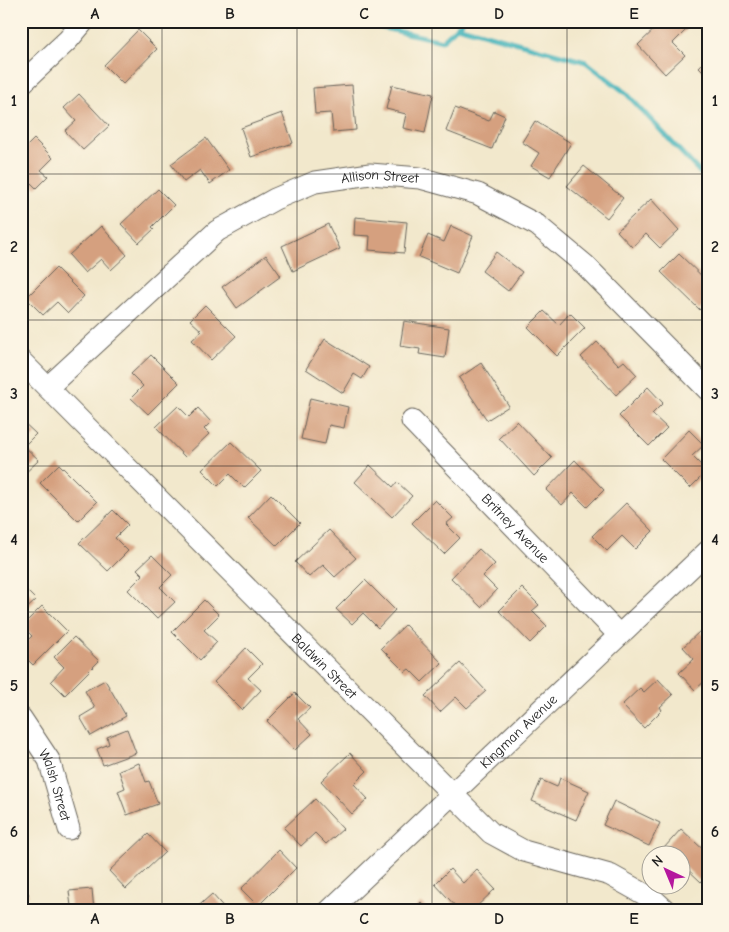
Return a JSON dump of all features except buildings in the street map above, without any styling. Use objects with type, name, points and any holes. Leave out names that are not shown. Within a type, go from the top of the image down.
[{"type":"street","points":[[21,84],[68,40],[84,21]]},
{"type":"street","name":"Allison Street","points":[[48,387],[217,231],[275,199],[315,182],[370,174],[420,178],[478,194],[537,225],[586,265],[708,390]]},
{"type":"street","name":"Baldwin Street","points":[[21,361],[491,833],[524,852],[610,875],[654,899],[666,911]]},
{"type":"street","name":"Britney Avenue","points":[[412,421],[619,635]]},
{"type":"street","name":"Kingman Avenue","points":[[329,911],[708,550]]},
{"type":"street","name":"Walsh Street","points":[[21,718],[49,760],[68,829]]},
{"type":"waterway","points":[[352,21],[442,41],[463,21]]},
{"type":"waterway","points":[[457,26],[586,62],[626,93],[708,181]]}]
